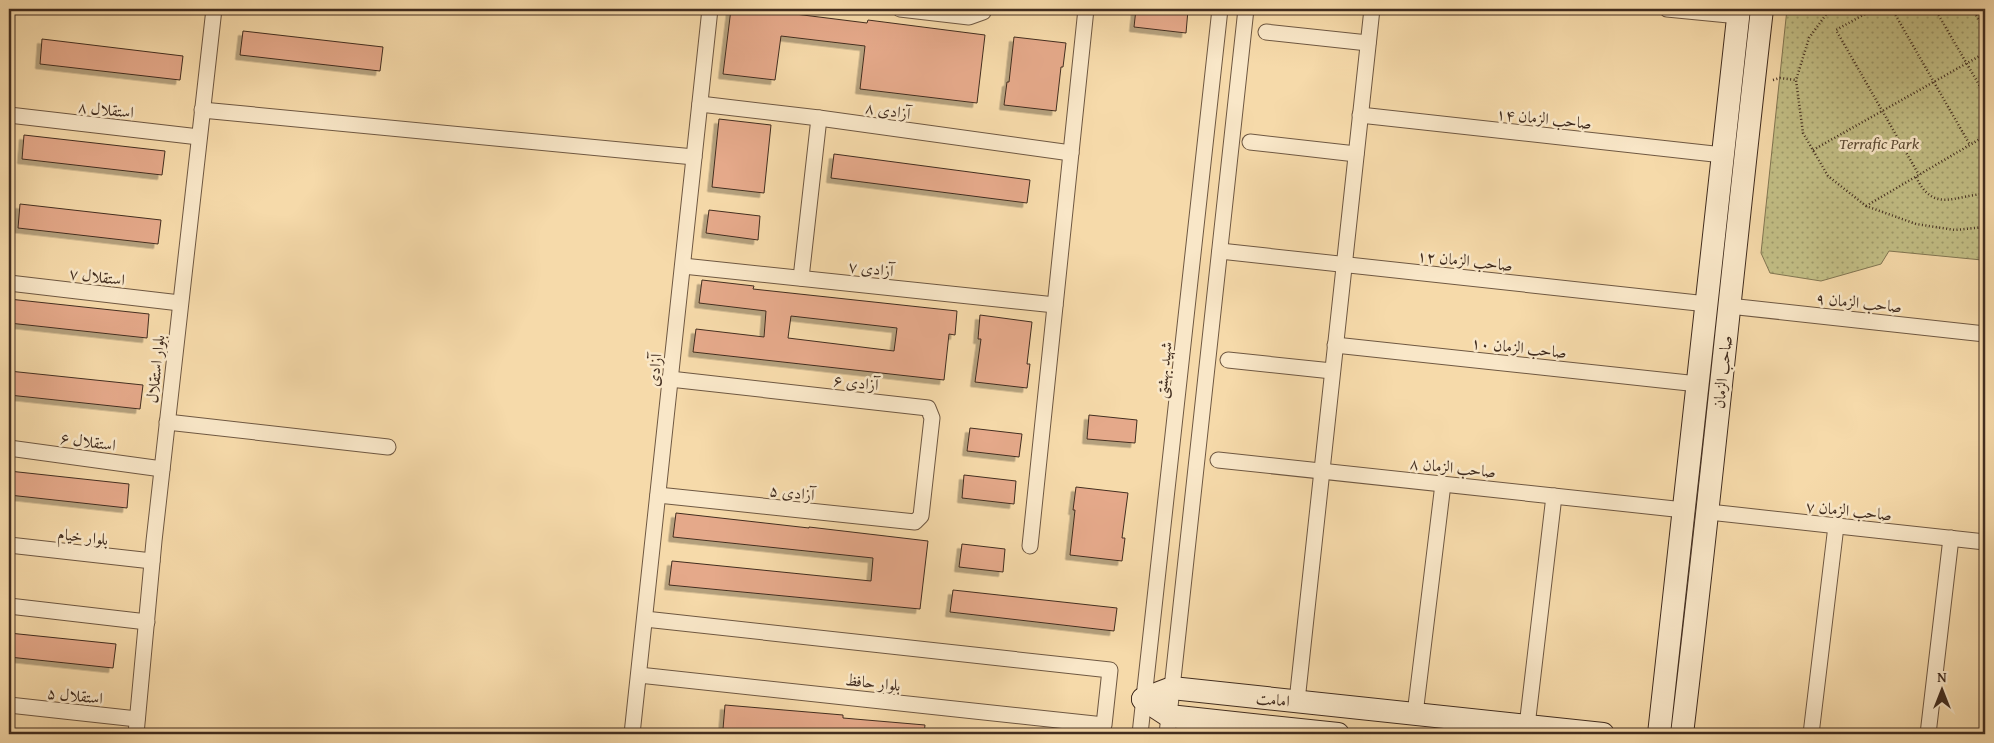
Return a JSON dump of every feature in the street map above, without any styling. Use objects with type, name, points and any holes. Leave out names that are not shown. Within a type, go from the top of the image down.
[{"type":"street","name":"بلوار استقلال","points":[[136,727],[167,422],[214,9]]},
{"type":"street","name":"آزادی","points":[[632,734],[710,9]]},
{"type":"street","points":[[900,9],[969,17],[983,12],[983,9]]},
{"type":"street","points":[[1030,546],[1086,9]]},
{"type":"street","name":"شهید بهشتی","points":[[1140,734],[1220,9]]},
{"type":"street","points":[[1168,725],[1246,9]]},
{"type":"street","points":[[1296,701],[1324,471],[1332,371],[1372,9]]},
{"type":"street","points":[[1667,9],[1739,13]]},
{"type":"street","name":"صاحب الزمان","points":[[1682,734],[1762,9]]},
{"type":"street","name":"صاحب الزمان","points":[[1659,734],[1739,13]]},
{"type":"street","points":[[1266,32],[1368,43]]},
{"type":"street","name":"آزادی ۸","points":[[700,104],[819,118],[1071,153]]},
{"type":"street","points":[[202,110],[694,157]]},
{"type":"street","name":"استقلال ۸","points":[[9,115],[199,136]]},
{"type":"street","name":"صاحب الزمان ۱۴","points":[[1360,116],[1724,155]]},
{"type":"street","points":[[801,278],[819,118]]},
{"type":"street","points":[[1250,142],[1356,154]]},
{"type":"street","name":"صاحب الزمان ۱۲","points":[[1220,251],[1707,304]]},
{"type":"street","name":"آزادی ۷","points":[[683,266],[1055,305]]},
{"type":"street","name":"استقلال ۷","points":[[9,284],[180,303]]},
{"type":"street","points":[[1707,304],[1729,306]]},
{"type":"street","name":"صاحب الزمان ۹","points":[[1729,306],[1985,334]]},
{"type":"street","name":"صاحب الزمان ۱۰","points":[[1335,345],[1698,384]]},
{"type":"street","points":[[1228,360],[1332,371]]},
{"type":"street","name":"آزادی ۶","points":[[670,379],[928,408],[932,418],[922,516]]},
{"type":"street","points":[[167,422],[388,447]]},
{"type":"street","name":"استقلال ۶","points":[[9,448],[162,470]]},
{"type":"street","name":"صاحب الزمان ۸","points":[[1218,460],[1684,510]]},
{"type":"street","points":[[1415,714],[1442,484]]},
{"type":"street","name":"آزادی ۵","points":[[658,496],[915,522],[922,516]]},
{"type":"street","points":[[1527,726],[1554,496]]},
{"type":"street","points":[[1684,510],[1708,512]]},
{"type":"street","name":"صاحب الزمان ۷","points":[[1708,512],[1985,542]]},
{"type":"street","points":[[1811,734],[1836,526]]},
{"type":"street","points":[[1928,734],[1951,538]]},
{"type":"street","name":"بلوار خیام","points":[[9,545],[152,561]]},
{"type":"street","points":[[9,606],[147,622]]},
{"type":"street","name":"بلوار حافظ","points":[[639,675],[1104,725],[1110,670],[645,619]]},
{"type":"street","name":"امامت","points":[[1338,734],[1168,725],[1143,699],[1172,688],[1603,734]]},
{"type":"street","name":"استقلال ۵","points":[[9,705],[136,727]]},
{"type":"path","points":[[1830,9],[1809,38],[1796,80],[1803,134],[1828,176],[1866,206],[1916,224],[1955,230],[1985,227]]},
{"type":"path","points":[[1874,9],[1836,30],[1919,175]]},
{"type":"path","points":[[1892,9],[1970,145]]},
{"type":"path","points":[[1935,9],[1985,95]]},
{"type":"path","points":[[1973,9],[1979,21],[1985,27]]},
{"type":"path","points":[[1813,150],[1985,53]]},
{"type":"path","points":[[1866,206],[1985,136]]},
{"type":"path","points":[[1916,177],[1921,188],[1930,196],[1942,200],[1954,200],[1985,194]]},
{"type":"green space","name":"Terrafic Park","points":[[1787,9],[1985,9],[1985,269],[1982,260],[1889,251],[1881,264],[1821,281],[1770,273],[1761,253]]},
{"type":"building","points":[[731,9],[755,9],[867,23],[868,20],[985,35],[977,103],[860,89],[865,46],[781,36],[775,80],[723,74]]},
{"type":"building","points":[[1136,9],[1188,10],[1186,33],[1134,27]]},
{"type":"building","points":[[243,31],[383,47],[380,71],[240,55]]},
{"type":"building","points":[[1014,37],[1066,43],[1056,111],[1004,105],[1007,82],[1009,82]]},
{"type":"building","points":[[42,39],[183,56],[180,80],[40,64]]},
{"type":"building","points":[[719,119],[771,125],[764,193],[712,187]]},
{"type":"building","points":[[24,135],[165,151],[162,175],[22,159]]},
{"type":"building","points":[[834,154],[1030,180],[1027,203],[831,178]]},
{"type":"building","points":[[20,204],[161,220],[158,244],[18,228]]},
{"type":"building","points":[[709,210],[760,216],[758,240],[706,233]]},
{"type":"building","points":[[702,280],[754,286],[753,289],[957,311],[955,335],[949,334],[944,380],[693,352],[696,329],[764,337],[766,311],[699,303]],"holes":[[[791,316],[897,328],[894,351],[788,338]]]},
{"type":"building","points":[[9,299],[149,314],[147,338],[9,323]]},
{"type":"building","points":[[980,315],[1032,322],[1027,364],[1030,364],[1027,388],[975,382],[981,339],[978,339]]},
{"type":"building","points":[[9,371],[143,385],[140,409],[9,395]]},
{"type":"building","points":[[1089,415],[1137,420],[1135,443],[1087,439]]},
{"type":"building","points":[[970,428],[1022,434],[1019,457],[967,451]]},
{"type":"building","points":[[9,471],[129,484],[127,508],[9,495]]},
{"type":"building","points":[[964,475],[1016,481],[1014,504],[962,498]]},
{"type":"building","points":[[1076,487],[1128,493],[1122,538],[1125,538],[1122,561],[1070,555]]},
{"type":"building","points":[[676,513],[928,541],[920,609],[669,585],[672,561],[871,581],[873,558],[673,537]]},
{"type":"building","points":[[962,544],[1005,549],[1003,572],[959,567]]},
{"type":"building","points":[[953,590],[1117,608],[1114,631],[950,612]]},
{"type":"building","points":[[9,633],[116,644],[113,668],[9,657]]},
{"type":"building","points":[[725,705],[843,715],[843,718],[925,725],[924,734],[801,734],[775,732],[775,734],[723,729]]}]
